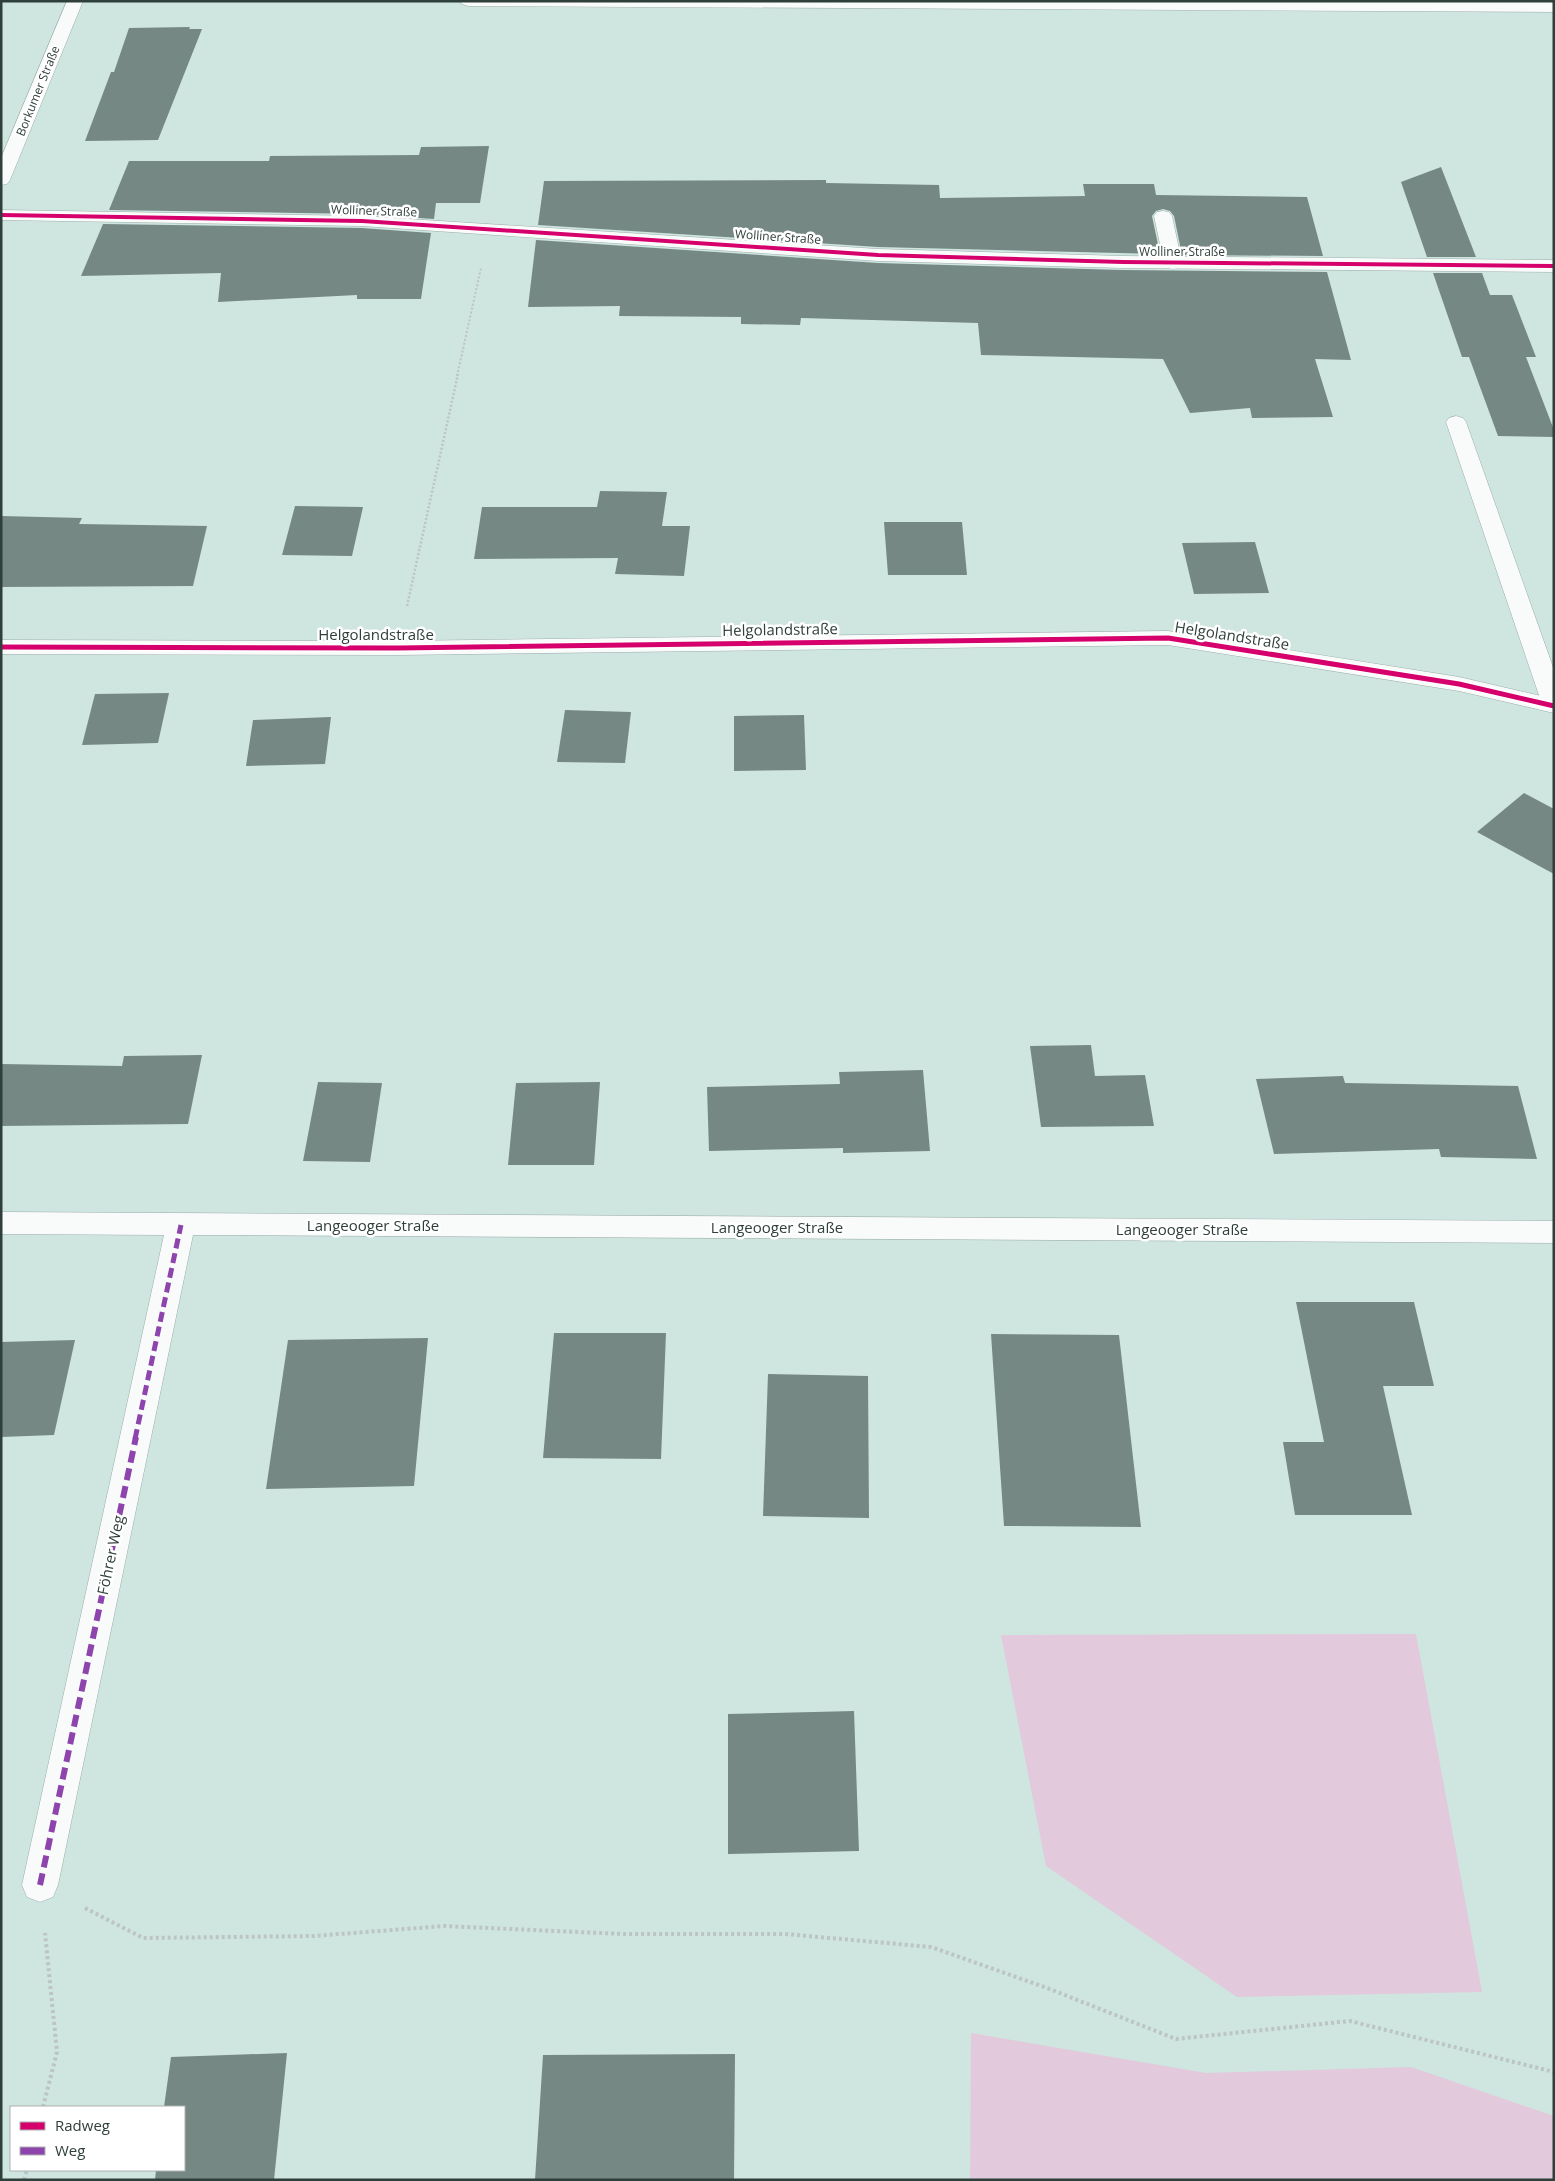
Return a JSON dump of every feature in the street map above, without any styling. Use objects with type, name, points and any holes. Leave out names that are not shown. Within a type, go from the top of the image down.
[{"type":"street","name":"Borkumer Straße","points":[[1,180],[75,1]]},
{"type":"street","points":[[468,1],[1554,7]]},
{"type":"street","name":"Wolliner Straße","points":[[1,215],[362,221],[878,255],[1173,263],[1554,266]]},
{"type":"street","points":[[1163,216],[1173,263]]},
{"type":"street","points":[[1456,422],[1554,705]]},
{"type":"street","name":"Helgolandstraße","points":[[1,647],[398,648],[1168,638],[1459,684],[1554,705]]},
{"type":"street","name":"Langeooger Straße","points":[[1,1223],[1554,1232]]},
{"type":"street","name":"Föhrer Weg","points":[[40,1885],[182,1225]]},
{"type":"path","points":[[398,648],[490,228]]},
{"type":"path","points":[[40,1885],[143,1938],[314,1936],[444,1926],[623,1934],[785,1934],[931,1947],[1047,1988],[1176,2039],[1350,2021],[1554,2072]]},
{"type":"path","points":[[40,1885],[57,2052],[43,2106]]},
{"type":"shaded area","points":[[1416,1634],[1482,1992],[1237,1997],[1046,1866],[1001,1635]]},
{"type":"shaded area","points":[[971,2033],[1206,2073],[1411,2067],[1554,2116],[1554,2180],[970,2180]]},
{"type":"building","points":[[190,27],[189,29],[202,29],[158,140],[85,141],[111,72],[114,72],[129,28]]},
{"type":"building","points":[[489,146],[480,203],[436,203],[434,219],[362,214],[109,210],[129,161],[269,161],[270,156],[419,155],[421,147]]},
{"type":"building","points":[[1441,167],[1476,257],[1427,257],[1401,182]]},
{"type":"building","points":[[826,180],[826,183],[939,185],[940,198],[1085,196],[1083,184],[1154,184],[1156,195],[1307,197],[1323,256],[1182,255],[1174,216],[1170,211],[1163,209],[1156,211],[1152,216],[1160,254],[878,247],[538,225],[544,181]]},
{"type":"building","points":[[103,224],[362,228],[431,233],[421,299],[357,299],[357,295],[218,302],[221,273],[81,276]]},
{"type":"building","points":[[536,240],[878,263],[1123,270],[1327,272],[1351,360],[1315,359],[1333,417],[1252,418],[1250,408],[1190,413],[1163,359],[981,355],[978,323],[801,318],[800,325],[741,324],[741,317],[619,316],[620,306],[528,307]]},
{"type":"building","points":[[1433,273],[1482,273],[1490,295],[1512,295],[1536,357],[1526,357],[1554,430],[1554,437],[1498,436],[1469,357],[1462,357]]},
{"type":"building","points":[[600,491],[667,492],[662,526],[690,526],[684,576],[615,574],[618,558],[474,559],[482,507],[597,507]]},
{"type":"building","points":[[295,506],[363,507],[352,556],[282,555]]},
{"type":"building","points":[[1,516],[82,518],[79,524],[207,526],[193,586],[1,587]]},
{"type":"building","points":[[884,522],[962,522],[967,575],[888,575]]},
{"type":"building","points":[[1255,542],[1269,593],[1194,594],[1182,543]]},
{"type":"building","points":[[169,693],[158,743],[82,745],[95,694]]},
{"type":"building","points":[[565,710],[631,712],[625,763],[557,762]]},
{"type":"building","points":[[804,715],[806,770],[734,771],[734,716]]},
{"type":"building","points":[[331,717],[325,764],[246,766],[253,720]]},
{"type":"building","points":[[1524,793],[1554,809],[1554,874],[1477,832]]},
{"type":"building","points":[[1091,1045],[1095,1076],[1145,1075],[1154,1126],[1041,1127],[1030,1046]]},
{"type":"building","points":[[202,1055],[188,1124],[1,1126],[1,1064],[122,1066],[124,1056]]},
{"type":"building","points":[[923,1070],[930,1151],[843,1153],[843,1148],[709,1151],[707,1087],[840,1084],[839,1072]]},
{"type":"building","points":[[1343,1076],[1345,1083],[1518,1086],[1537,1159],[1441,1157],[1439,1149],[1274,1154],[1256,1079]]},
{"type":"building","points":[[318,1082],[382,1083],[370,1162],[303,1161]]},
{"type":"building","points":[[600,1082],[594,1165],[508,1165],[516,1083]]},
{"type":"building","points":[[1296,1302],[1414,1302],[1434,1386],[1383,1386],[1412,1515],[1295,1515],[1283,1442],[1324,1442]]},
{"type":"building","points":[[554,1333],[666,1333],[661,1459],[543,1458]]},
{"type":"building","points":[[991,1334],[1119,1335],[1141,1527],[1004,1526]]},
{"type":"building","points":[[428,1338],[414,1486],[266,1489],[288,1340]]},
{"type":"building","points":[[75,1340],[54,1435],[1,1437],[1,1342]]},
{"type":"building","points":[[768,1374],[868,1376],[869,1518],[763,1516]]},
{"type":"building","points":[[854,1711],[859,1851],[728,1854],[728,1714]]},
{"type":"building","points":[[287,2053],[274,2180],[155,2180],[156,2171],[185,2171],[185,2106],[164,2106],[171,2057]]},
{"type":"building","points":[[735,2054],[734,2180],[535,2180],[543,2055]]},
{"type":"marked path","points":[[40,1885],[181,1225]]},
{"type":"cycle path","points":[[1,215],[362,221],[878,255],[1123,262],[1554,266]]},
{"type":"cycle path","points":[[1,647],[398,648],[1168,638],[1459,684],[1554,706]]}]
